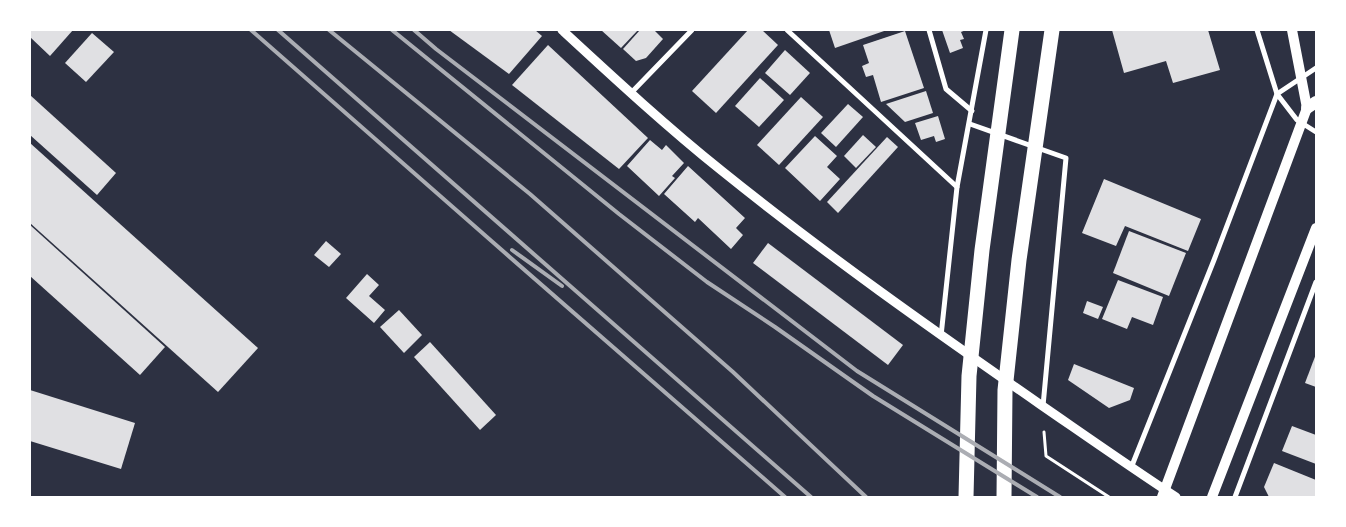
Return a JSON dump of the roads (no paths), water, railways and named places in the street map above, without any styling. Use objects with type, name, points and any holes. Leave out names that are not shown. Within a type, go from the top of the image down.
[{"type":"highway","points":[[966,497],[968,376],[982,250],[1012,30]]},
{"type":"highway","points":[[1004,497],[1005,390],[1019,260],[1052,30]]},
{"type":"main road","points":[[1162,497],[1312,105],[1292,30]]},
{"type":"main road","points":[[1212,497],[1316,228]]},
{"type":"street","points":[[562,30],[721,171],[836,260],[941,336],[1131,468],[1176,497]]},
{"type":"street","points":[[631,93],[692,30]]},
{"type":"street","points":[[787,30],[957,187]]},
{"type":"street","points":[[929,30],[946,89],[972,111]]},
{"type":"street","points":[[941,336],[957,187],[986,30]]},
{"type":"street","points":[[1257,30],[1277,94],[1298,120],[1316,132]]},
{"type":"street","points":[[1131,468],[1218,251],[1277,94],[1316,68]]},
{"type":"street","points":[[970,124],[1066,158],[1043,406]]},
{"type":"street","points":[[1235,497],[1316,282]]},
{"type":"railway","points":[[251,30],[785,497]]},
{"type":"railway","points":[[278,30],[811,497]]},
{"type":"railway","points":[[329,30],[530,194],[733,372],[866,497]]},
{"type":"railway","points":[[392,30],[619,214],[707,282],[873,396],[1037,497]]},
{"type":"railway","points":[[414,30],[436,49],[857,371],[1060,497]]},
{"type":"railway","points":[[512,250],[562,286]]}]
